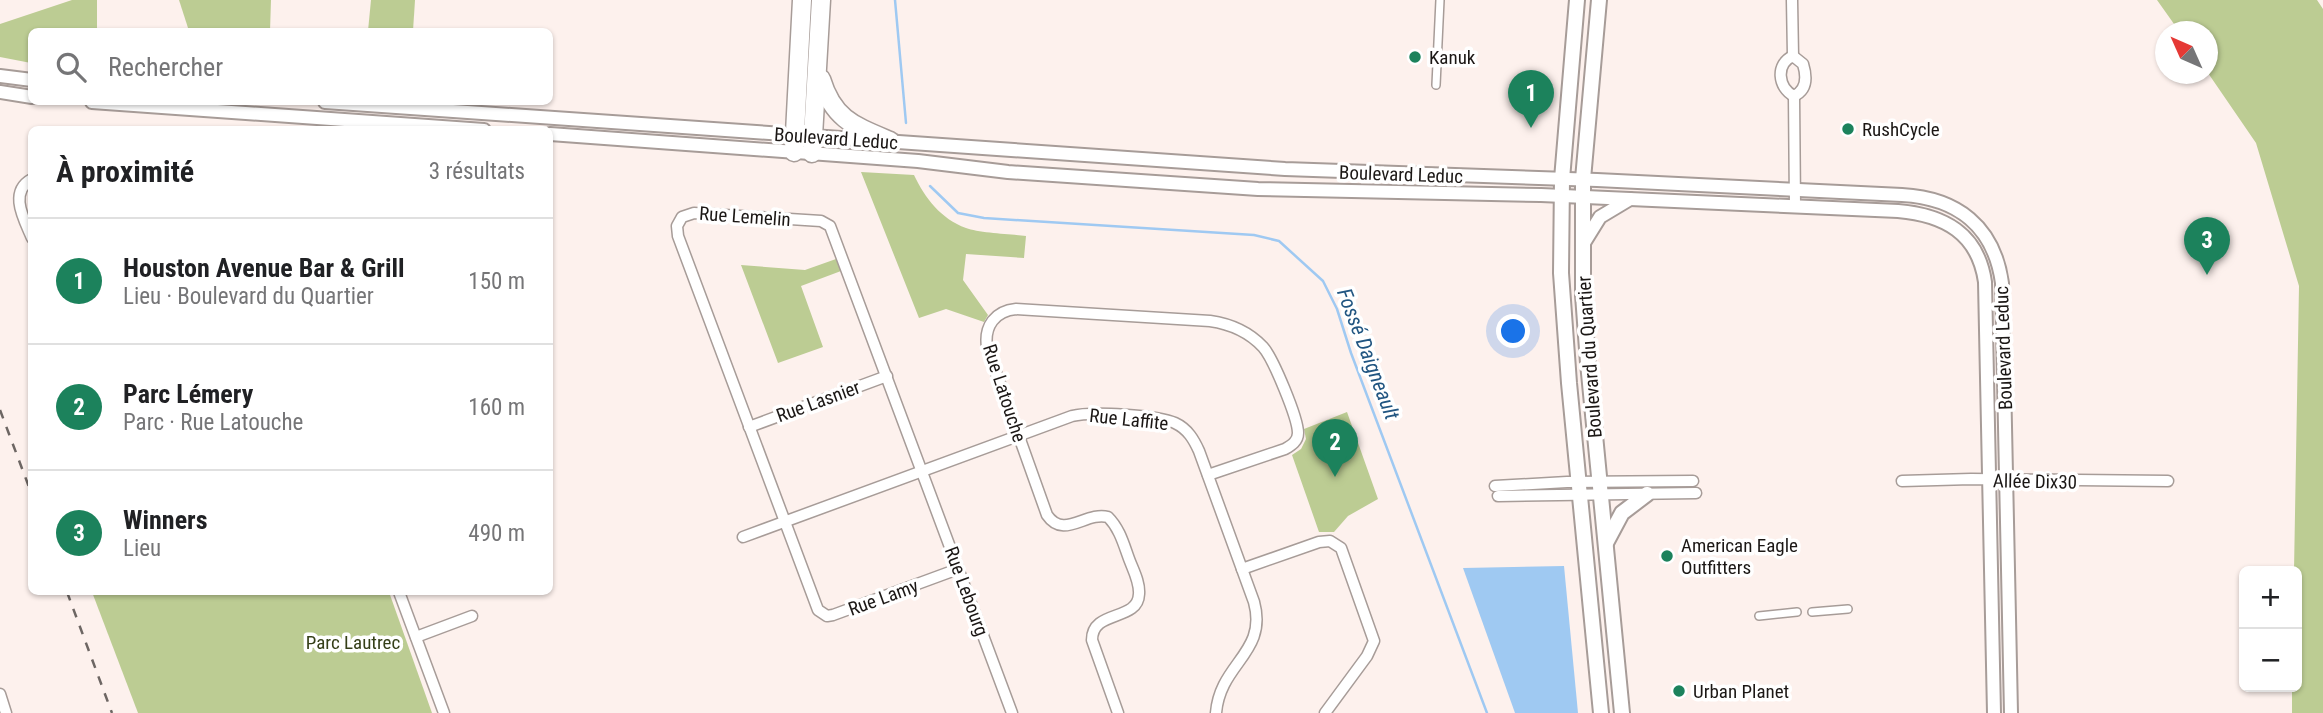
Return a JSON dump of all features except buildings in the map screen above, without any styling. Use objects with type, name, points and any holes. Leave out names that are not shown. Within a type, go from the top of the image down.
[{"type":"highway","points":[[802,0],[804,144]]},
{"type":"highway","points":[[804,144],[818,68],[821,0]]},
{"type":"highway","points":[[818,68],[827,97],[840,115],[854,126],[890,141]]},
{"type":"main road","name":"Boulevard du Quartier","points":[[1577,0],[1561,196],[1563,303],[1601,713]]},
{"type":"main road","name":"Boulevard du Quartier","points":[[1598,0],[1583,179],[1582,246],[1586,340],[1622,713]]},
{"type":"main road","points":[[1606,544],[1622,513],[1647,494]]},
{"type":"street","points":[[1436,85],[1440,0]]},
{"type":"street","points":[[1792,0],[1793,56]]},
{"type":"street","points":[[1793,56],[1803,64],[1806,76],[1803,90],[1794,96]]},
{"type":"street","points":[[1793,56],[1784,63],[1780,77],[1784,90],[1794,96]]},
{"type":"street","points":[[0,76],[28,80]]},
{"type":"street","points":[[0,92],[28,96]]},
{"type":"street","points":[[1794,96],[1796,206]]},
{"type":"street","points":[[134,105],[428,126]]},
{"type":"street","name":"Boulevard Leduc","points":[[359,105],[804,144],[1018,173],[1258,189],[1633,198],[1898,211],[1931,216],[1954,228],[1972,246],[1983,269],[1985,282],[1994,713]]},
{"type":"street","name":"Boulevard Leduc","points":[[553,134],[804,144],[890,141],[1297,170],[1583,179],[1902,195],[1930,198],[1947,204],[1964,214],[1984,235],[1996,255],[2002,283],[2011,713]]},
{"type":"street","points":[[28,182],[23,186],[19,197],[28,225]]},
{"type":"street","points":[[1582,246],[1600,217],[1633,198]]},
{"type":"street","name":"Rue Lemelin","points":[[784,522],[678,236],[679,221],[689,213],[821,221],[829,224],[922,470]]},
{"type":"street","name":"Rue Latouche","points":[[1118,713],[1092,640],[1093,631],[1102,620],[1134,606],[1139,597],[1138,585],[1119,531],[1108,517],[1097,516],[1066,527],[1051,521],[986,344],[989,325],[1000,313],[1016,309],[1223,323],[1252,337],[1270,356],[1298,434],[1294,443],[1285,449],[1208,475]]},
{"type":"street","name":"Rue Lasnier","points":[[749,427],[887,376]]},
{"type":"street","name":"Rue Laffite","points":[[743,537],[1067,417],[1083,414],[1161,419],[1175,423],[1190,434],[1196,445],[1256,610],[1257,629],[1252,642],[1223,684],[1216,713]]},
{"type":"street","name":"Rue Lebourg","points":[[922,470],[1012,713]]},
{"type":"street","points":[[1497,491],[1600,489],[1693,481]]},
{"type":"street","name":"Allée Dix30","points":[[1902,481],[2168,481]]},
{"type":"street","points":[[1600,489],[1647,494],[1696,493]]},
{"type":"street","name":"Rue Lamy","points":[[784,522],[814,604],[827,616],[958,569]]},
{"type":"street","points":[[1242,569],[1319,542],[1330,541],[1341,548],[1374,641],[1367,656],[1325,713]]},
{"type":"street","points":[[400,595],[444,713]]},
{"type":"street","points":[[1812,612],[1848,609]]},
{"type":"street","points":[[1759,616],[1797,612]]},
{"type":"street","points":[[416,637],[472,616]]},
{"type":"street","points":[[0,694],[6,713]]},
{"type":"green space","points":[[72,0],[97,0],[97,28],[28,28],[28,62],[0,57],[0,24]]},
{"type":"green space","points":[[179,0],[271,0],[270,28],[188,28]]},
{"type":"green space","points":[[371,0],[415,0],[413,28],[368,28]]},
{"type":"green space","points":[[2157,0],[2317,0],[2323,9],[2323,713],[2292,713],[2292,692],[2302,692],[2302,566],[2294,566],[2299,286],[2256,143],[2216,84],[2218,84],[2218,21],[2172,21]]},
{"type":"green space","points":[[861,172],[914,175],[935,207],[957,224],[979,231],[1026,236],[1024,258],[966,254],[963,280],[988,315],[984,322],[946,309],[919,318]]},
{"type":"green space","points":[[836,259],[841,271],[801,286],[823,347],[778,363],[741,265],[805,270]]},
{"type":"green space","points":[[1347,412],[1378,499],[1348,516],[1334,532],[1319,532],[1292,455],[1301,449],[1306,439],[1304,429]]},
{"type":"green space","name":"Parc Lautrec","points":[[93,595],[390,595],[432,713],[138,713]]},
{"type":"water","points":[[1564,566],[1578,713],[1515,713],[1463,568]]},
{"type":"waterway","name":"Fossé Daigneault","points":[[895,0],[906,123]]},
{"type":"waterway","name":"Fossé Daigneault","points":[[930,186],[958,213],[984,218],[1254,235],[1279,241],[1323,281],[1337,309],[1351,353],[1487,713]]},
{"type":"railway","points":[[0,410],[28,484]]},
{"type":"railway","points":[[68,595],[112,713]]},
{"type":"place","name":"Kanuk","points":[[1415,57]]},
{"type":"place","name":"Houston Avenue Bar & Grill","points":[[1531,128]]},
{"type":"place","name":"RushCycle","points":[[1848,129]]},
{"type":"place","name":"Winners","points":[[2207,275]]},
{"type":"place","name":"Parc Lémery","points":[[1335,477]]},
{"type":"place","name":"American Eagle Outfitters","points":[[1667,556]]},
{"type":"place","name":"Urban Planet","points":[[1679,691]]}]
